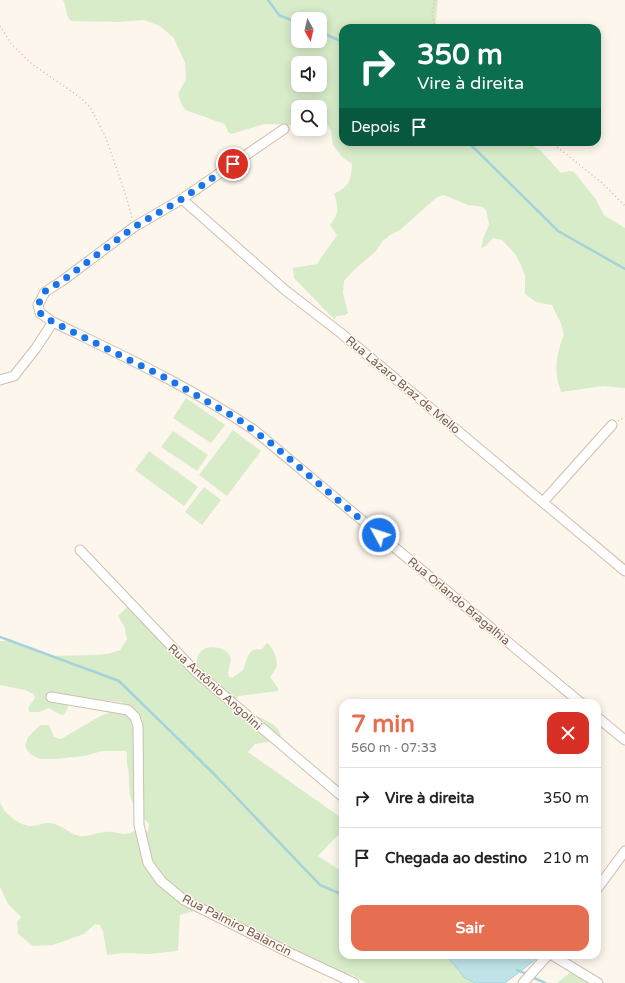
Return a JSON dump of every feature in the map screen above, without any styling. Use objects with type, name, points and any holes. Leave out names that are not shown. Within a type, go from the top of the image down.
[{"type":"street","points":[[134,227],[182,199],[284,129]]},
{"type":"street","name":"Rua Lázaro Braz de Mello","points":[[182,199],[285,290],[342,334],[625,571]]},
{"type":"street","name":"Rua Orlando Bragalhia","points":[[134,227],[62,281],[44,292],[38,305],[40,313],[53,322],[166,378],[220,408],[254,430],[576,699]]},
{"type":"street","points":[[0,380],[14,376],[36,348],[53,322]]},
{"type":"street","points":[[543,502],[612,425]]},
{"type":"street","name":"Rua Antônio Angolini","points":[[80,550],[194,671],[339,794]]},
{"type":"street","name":"Rua Palmiro Balancin","points":[[51,697],[128,710],[135,717],[138,726],[139,825],[148,863],[160,881],[184,900],[354,983]]},
{"type":"street","points":[[601,720],[625,740]]},
{"type":"street","points":[[601,884],[625,851]]},
{"type":"street","points":[[523,983],[544,959]]},
{"type":"street","points":[[559,959],[598,983]]},
{"type":"path","points":[[434,24],[432,15],[435,0]]},
{"type":"path","points":[[0,26],[12,45],[32,64],[81,98],[90,107],[106,138],[126,196],[134,227]]},
{"type":"path","points":[[557,146],[601,182],[625,206]]},
{"type":"green space","points":[[63,0],[438,0],[435,24],[339,24],[339,146],[534,146],[541,151],[561,173],[569,171],[574,172],[595,198],[604,215],[625,228],[625,388],[603,386],[561,392],[557,374],[557,364],[558,352],[563,333],[561,324],[552,305],[536,302],[525,294],[525,276],[521,265],[515,254],[502,240],[493,238],[486,246],[481,248],[489,224],[486,210],[483,207],[468,205],[444,195],[437,197],[400,230],[390,235],[382,242],[376,251],[355,269],[344,281],[343,293],[348,313],[345,315],[336,316],[335,320],[294,278],[293,268],[317,264],[337,235],[330,225],[337,214],[337,203],[334,194],[346,186],[351,175],[352,164],[341,156],[333,145],[331,131],[327,124],[327,100],[291,100],[291,125],[264,124],[231,134],[228,132],[225,124],[185,110],[178,94],[186,79],[185,63],[174,38],[160,26],[144,20],[117,22],[71,21]]},
{"type":"green space","points":[[186,398],[225,425],[211,443],[173,418]]},
{"type":"green space","points":[[233,430],[261,451],[227,496],[199,475]]},
{"type":"green space","points":[[173,431],[208,455],[197,471],[161,447]]},
{"type":"green space","points":[[149,451],[198,487],[184,506],[135,470]]},
{"type":"green space","points":[[204,487],[221,500],[202,525],[185,512]]},
{"type":"green space","points":[[129,605],[140,618],[161,628],[183,656],[191,663],[196,665],[197,658],[202,650],[211,647],[226,651],[231,659],[228,674],[229,677],[232,678],[243,670],[252,650],[262,649],[267,643],[273,650],[277,665],[270,677],[278,688],[278,691],[239,696],[236,698],[248,711],[276,727],[281,737],[279,740],[255,744],[248,752],[339,816],[339,834],[318,856],[339,869],[339,959],[473,959],[490,983],[366,983],[352,975],[307,963],[223,919],[194,911],[180,915],[178,951],[149,954],[123,953],[107,955],[103,931],[100,925],[95,924],[84,934],[53,945],[33,946],[18,934],[17,922],[21,917],[8,904],[0,887],[0,802],[5,811],[18,822],[28,826],[51,823],[80,836],[88,836],[106,832],[127,834],[138,828],[145,832],[148,831],[149,824],[132,802],[129,792],[129,773],[126,751],[102,751],[84,756],[40,759],[30,754],[25,746],[28,737],[40,725],[49,725],[54,737],[61,739],[102,715],[121,708],[124,705],[122,702],[76,698],[70,700],[67,710],[63,715],[49,708],[39,712],[30,712],[28,708],[35,698],[34,694],[25,690],[0,685],[0,641],[6,641],[0,637],[51,656],[108,654],[120,650],[127,639],[124,626],[118,616]]},
{"type":"green space","points":[[577,967],[601,983],[557,983]]},
{"type":"water","points":[[449,959],[536,959],[505,983],[475,983],[465,978]]},
{"type":"waterway","points":[[268,0],[279,15],[291,20]]},
{"type":"waterway","points":[[327,35],[339,40]]},
{"type":"waterway","points":[[472,146],[558,231],[625,269]]},
{"type":"waterway","points":[[0,637],[119,681],[214,774],[320,885],[339,893]]},
{"type":"waterway","points":[[517,970],[527,974]]},
{"type":"waterway","points":[[532,977],[545,983]]},
{"type":"route","points":[[233,164],[182,199],[134,227],[62,281],[44,292],[38,305],[40,313],[53,322],[166,378],[238,419],[272,444],[296,466],[379,535]]}]
